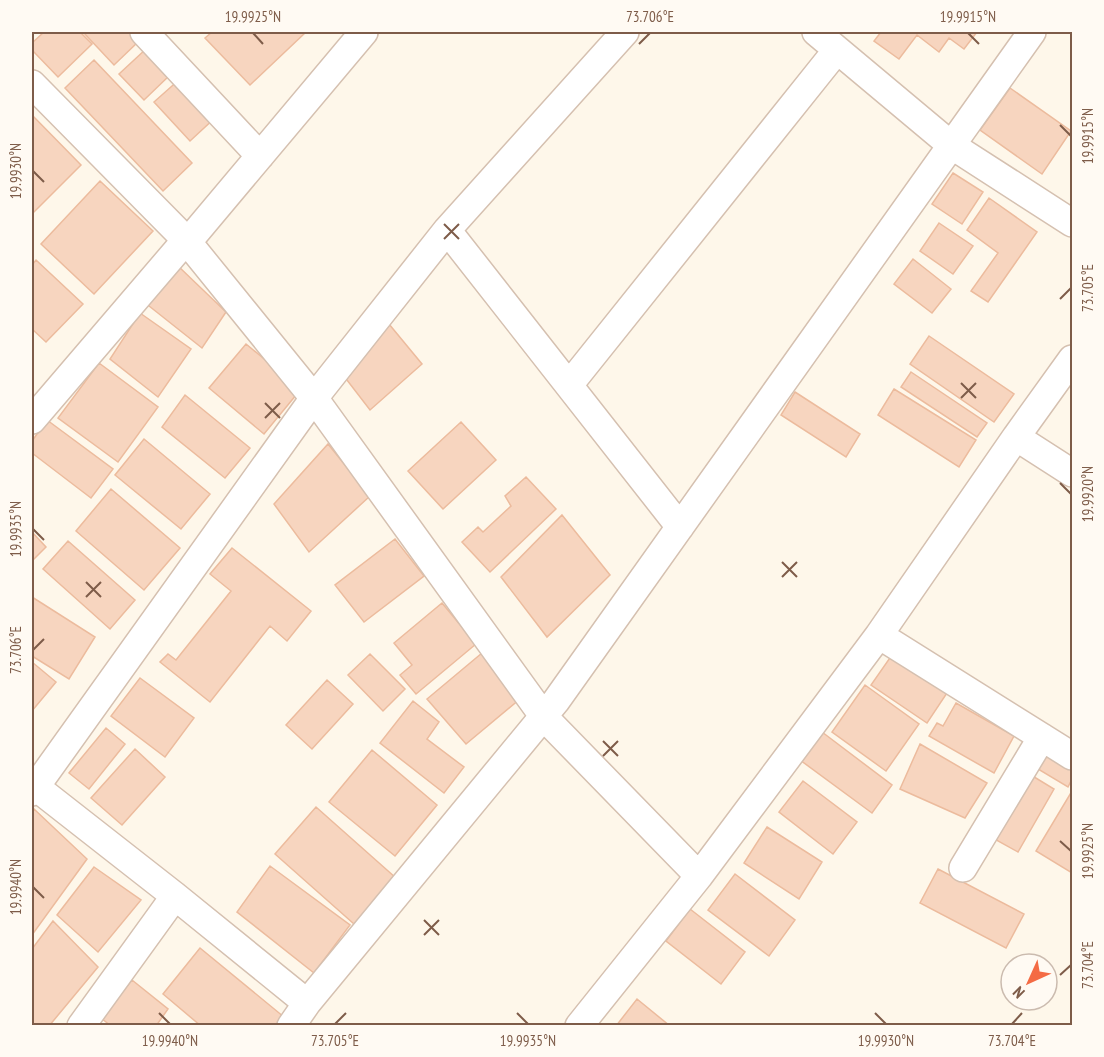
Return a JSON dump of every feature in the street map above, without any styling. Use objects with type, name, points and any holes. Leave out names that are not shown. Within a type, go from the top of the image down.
[{"type":"street","points":[[144,32],[260,156]]},
{"type":"street","points":[[32,420],[186,240],[191,238],[364,32]]},
{"type":"street","points":[[307,1003],[176,896],[33,788],[314,398],[447,230],[625,32]]},
{"type":"street","points":[[816,32],[951,146],[1072,223]]},
{"type":"street","points":[[291,1026],[307,1003],[544,717],[1032,32]]},
{"type":"street","points":[[568,385],[837,50]]},
{"type":"street","points":[[32,84],[186,240],[314,398],[544,717],[699,876]]},
{"type":"street","points":[[447,230],[680,527]]},
{"type":"street","points":[[579,1026],[699,876],[879,635],[1072,358]]},
{"type":"street","points":[[1016,437],[1072,473]]},
{"type":"street","points":[[879,635],[1072,756]]},
{"type":"street","points":[[963,867],[1042,737]]},
{"type":"street","points":[[81,1026],[176,896]]},
{"type":"building","points":[[44,32],[80,32],[92,44],[58,77],[32,50],[32,43]]},
{"type":"building","points":[[83,32],[130,32],[139,41],[114,65]]},
{"type":"building","points":[[212,32],[306,32],[250,85],[205,38]]},
{"type":"building","points":[[881,32],[977,32],[964,49],[949,38],[939,52],[917,35],[899,59],[874,41]]},
{"type":"building","points":[[147,48],[171,74],[144,100],[119,74]]},
{"type":"building","points":[[94,60],[192,163],[163,191],[65,88]]},
{"type":"building","points":[[181,78],[217,116],[190,141],[154,102]]},
{"type":"building","points":[[1010,88],[1071,131],[1042,174],[980,130]]},
{"type":"building","points":[[32,115],[81,165],[32,214]]},
{"type":"building","points":[[953,173],[983,192],[962,224],[932,204]]},
{"type":"building","points":[[100,181],[153,231],[94,294],[41,244]]},
{"type":"building","points":[[989,198],[1037,232],[988,302],[971,291],[998,253],[967,230]]},
{"type":"building","points":[[939,223],[973,246],[953,274],[920,251]]},
{"type":"building","points":[[913,259],[951,289],[932,313],[894,284]]},
{"type":"building","points":[[36,260],[83,304],[46,342],[32,329],[32,265]]},
{"type":"building","points":[[177,265],[226,312],[202,348],[144,302]]},
{"type":"building","points":[[140,313],[191,349],[158,397],[110,359]]},
{"type":"building","points":[[384,318],[422,364],[370,410],[340,371]]},
{"type":"building","points":[[929,336],[1014,394],[994,422],[910,364]]},
{"type":"building","points":[[246,344],[301,389],[264,434],[209,388]]},
{"type":"building","points":[[99,363],[158,407],[118,462],[58,418]]},
{"type":"building","points":[[911,372],[987,423],[977,437],[901,387]]},
{"type":"building","points":[[894,389],[976,440],[959,467],[878,415]]},
{"type":"building","points":[[795,392],[860,434],[846,457],[781,415]]},
{"type":"building","points":[[185,395],[250,448],[225,478],[162,427]]},
{"type":"building","points":[[47,420],[113,469],[91,498],[32,453],[32,441]]},
{"type":"building","points":[[461,422],[496,460],[443,509],[408,471]]},
{"type":"building","points":[[144,439],[210,494],[181,529],[115,475]]},
{"type":"building","points":[[328,444],[370,496],[309,552],[274,504]]},
{"type":"building","points":[[526,477],[556,509],[490,572],[462,542],[478,527],[483,532],[511,506],[505,496]]},
{"type":"building","points":[[111,489],[180,548],[144,590],[76,531]]},
{"type":"building","points":[[562,515],[610,575],[547,637],[501,577]]},
{"type":"building","points":[[32,532],[46,547],[32,561]]},
{"type":"building","points":[[395,539],[424,576],[364,622],[335,585]]},
{"type":"building","points":[[68,541],[135,600],[110,629],[43,569]]},
{"type":"building","points":[[232,548],[311,611],[287,641],[270,626],[210,702],[160,662],[168,654],[176,660],[231,591],[210,574]]},
{"type":"building","points":[[32,597],[95,637],[69,679],[32,656]]},
{"type":"building","points":[[442,603],[476,644],[416,694],[400,675],[412,665],[394,643]]},
{"type":"building","points":[[894,652],[949,690],[927,723],[871,685]]},
{"type":"building","points":[[482,653],[520,699],[466,744],[427,699]]},
{"type":"building","points":[[370,654],[405,689],[383,711],[348,675]]},
{"type":"building","points":[[32,662],[56,682],[32,711]]},
{"type":"building","points":[[140,678],[194,718],[165,757],[111,716]]},
{"type":"building","points":[[327,680],[353,704],[312,749],[286,725]]},
{"type":"building","points":[[865,685],[919,724],[886,771],[832,732]]},
{"type":"building","points":[[413,701],[439,722],[427,739],[464,767],[444,793],[380,743]]},
{"type":"building","points":[[956,703],[1014,736],[994,773],[929,736],[937,723],[943,726]]},
{"type":"building","points":[[106,728],[125,744],[89,789],[69,773]]},
{"type":"building","points":[[822,732],[892,785],[872,813],[800,760]]},
{"type":"building","points":[[920,744],[987,783],[965,818],[900,789]]},
{"type":"building","points":[[135,749],[165,777],[122,825],[91,798]]},
{"type":"building","points":[[1043,749],[1072,766],[1072,779],[1068,787],[1033,766]]},
{"type":"building","points":[[372,750],[437,805],[395,856],[329,802]]},
{"type":"building","points":[[1026,772],[1054,789],[1018,852],[989,836]]},
{"type":"building","points":[[803,781],[857,822],[833,854],[779,812]]},
{"type":"building","points":[[1072,791],[1072,873],[1036,851]]},
{"type":"building","points":[[316,807],[396,878],[354,924],[275,854]]},
{"type":"building","points":[[34,809],[87,859],[32,935],[32,812]]},
{"type":"building","points":[[767,827],[822,862],[799,899],[744,863]]},
{"type":"building","points":[[270,866],[350,925],[314,973],[237,912]]},
{"type":"building","points":[[94,867],[141,900],[98,952],[57,915]]},
{"type":"building","points":[[938,869],[1024,914],[1006,948],[920,903]]},
{"type":"building","points":[[735,874],[795,920],[769,956],[708,910]]},
{"type":"building","points":[[690,909],[745,952],[721,984],[666,941]]},
{"type":"building","points":[[53,921],[98,967],[49,1026],[32,1026],[32,949]]},
{"type":"building","points":[[200,948],[284,1017],[277,1026],[201,1026],[163,994]]},
{"type":"building","points":[[132,980],[168,1009],[156,1026],[111,1026],[101,1018]]},
{"type":"building","points":[[637,999],[670,1026],[616,1026]]}]
